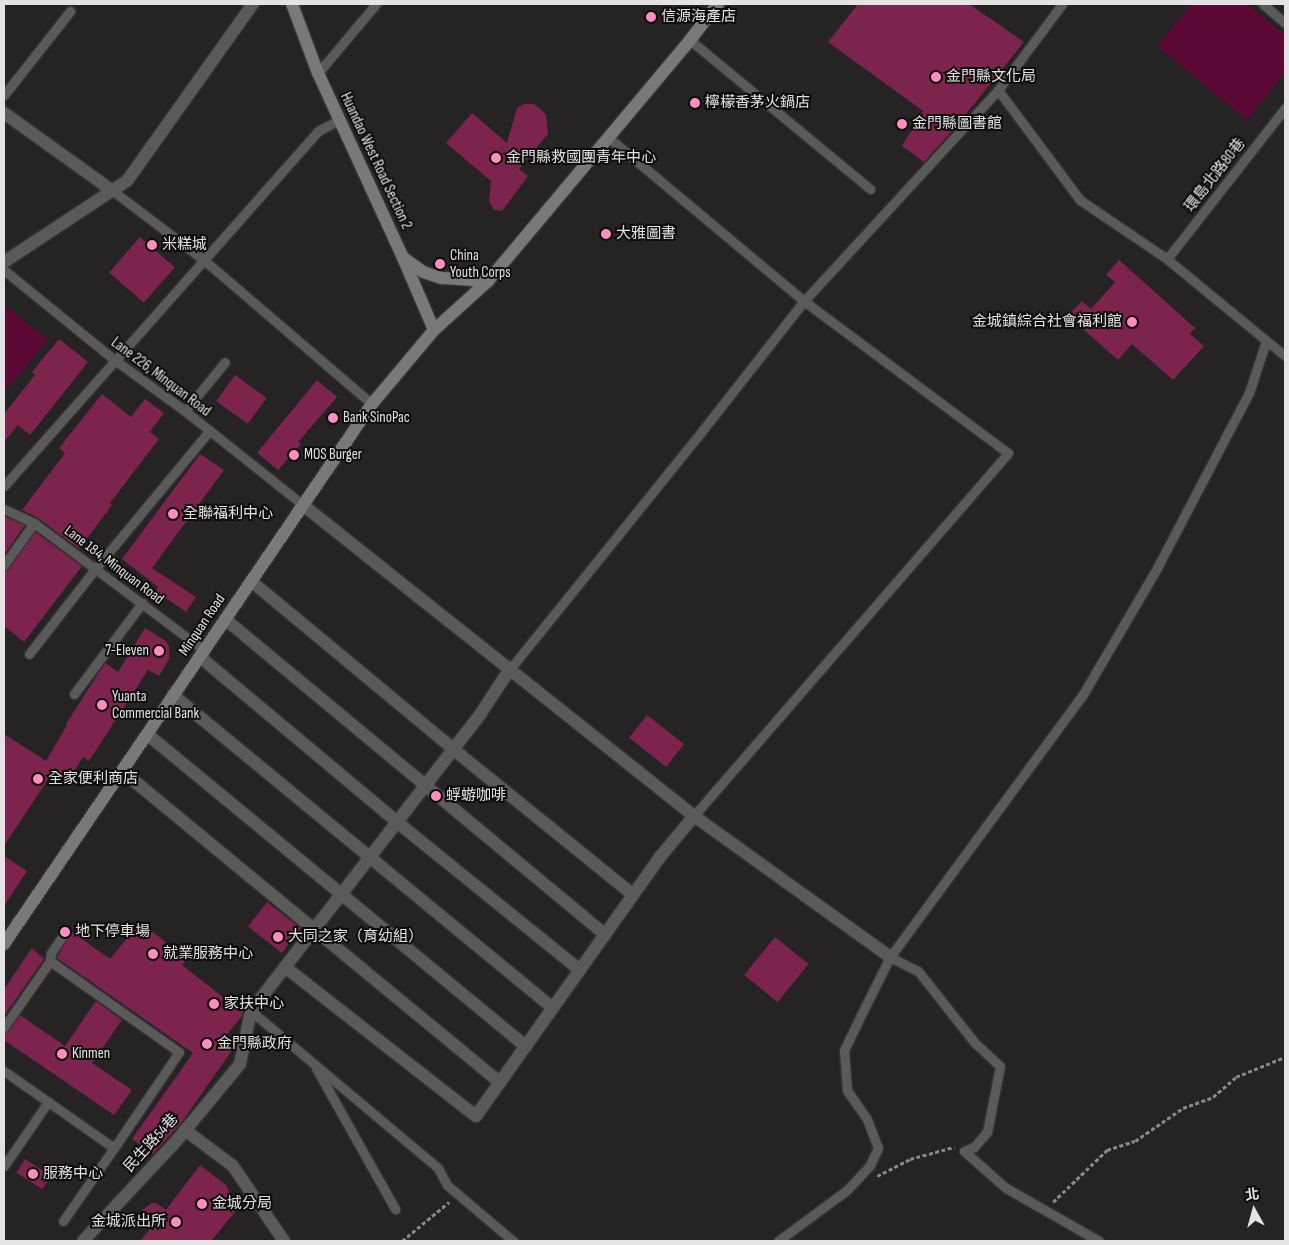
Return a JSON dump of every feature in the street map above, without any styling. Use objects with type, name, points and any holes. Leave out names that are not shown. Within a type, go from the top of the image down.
[{"type":"main road","name":"Huandao West Road Section 2","points":[[292,4],[318,73],[404,258],[434,330]]},
{"type":"main road","name":"Minquan Road","points":[[4,944],[372,404],[434,330],[488,281],[609,138],[718,4]]},
{"type":"main road","points":[[404,258],[423,272],[442,278],[488,281]]},
{"type":"street","points":[[4,262],[127,181],[253,4]]},
{"type":"street","points":[[4,113],[113,191]]},
{"type":"street","points":[[303,505],[694,816],[890,957]]},
{"type":"street","points":[[251,582],[452,750],[633,895]]},
{"type":"street","points":[[225,620],[606,934]]},
{"type":"street","points":[[202,653],[397,822],[580,970]]},
{"type":"street","points":[[251,1011],[452,750],[510,669]]},
{"type":"street","points":[[174,695],[553,1008]]},
{"type":"street","points":[[147,734],[526,1046]]},
{"type":"street","points":[[122,771],[500,1083]]},
{"type":"street","points":[[286,967],[476,1116],[660,856],[694,816]]},
{"type":"street","name":"民生路54巷","points":[[83,1241],[185,1130],[240,1064],[251,1011]]},
{"type":"street","points":[[185,1130],[233,1166],[284,1241]]},
{"type":"lane","points":[[318,73],[376,4]]},
{"type":"lane","points":[[510,669],[684,455],[804,302],[998,90],[1062,4]]},
{"type":"lane","points":[[1263,4],[1285,22]]},
{"type":"lane","points":[[4,95],[70,11]]},
{"type":"lane","points":[[690,40],[870,189]]},
{"type":"lane","points":[[998,90],[1080,200],[1167,259],[1285,356]]},
{"type":"lane","name":"環島北路80巷","points":[[1167,259],[1285,108]]},
{"type":"lane","points":[[4,486],[318,131],[339,120]]},
{"type":"lane","points":[[609,138],[804,302],[1008,453],[694,816]]},
{"type":"lane","points":[[113,191],[204,260],[372,404]]},
{"type":"lane","name":"Lane 226, Minquan Road","points":[[4,270],[116,361],[210,430],[303,505]]},
{"type":"lane","points":[[778,1241],[847,1190],[870,1165],[878,1148],[867,1120],[846,1090],[844,1050],[890,957],[1082,696],[1157,568],[1249,394],[1266,341]]},
{"type":"lane","points":[[185,411],[225,362]]},
{"type":"lane","points":[[29,654],[95,569],[210,430]]},
{"type":"lane","name":"Lane 184, Minquan Road","points":[[4,509],[34,523],[142,603],[202,653]]},
{"type":"lane","points":[[4,565],[34,523]]},
{"type":"lane","points":[[74,694],[142,603]]},
{"type":"lane","points":[[4,1027],[29,994],[50,961],[51,953],[64,932]]},
{"type":"lane","points":[[890,957],[918,972],[974,1042],[1000,1066],[987,1132],[974,1147],[964,1151],[1006,1188],[1099,1241]]},
{"type":"lane","points":[[50,961],[178,1052],[156,1076],[114,1148],[62,1221]]},
{"type":"lane","points":[[251,1011],[438,1168],[447,1185],[513,1241]]},
{"type":"lane","points":[[313,1063],[395,1209]]},
{"type":"lane","points":[[4,1070],[13,1083],[48,1102],[75,1127],[114,1148]]},
{"type":"lane","points":[[4,1166],[48,1102]]},
{"type":"path","points":[[1043,1210],[1067,1191],[1107,1150],[1135,1141],[1182,1108],[1212,1097],[1236,1078],[1285,1057]]},
{"type":"path","points":[[872,1178],[910,1159],[954,1147],[964,1151]]},
{"type":"path","points":[[402,1241],[448,1204],[455,1192]]},
{"type":"shaded area","points":[[1192,4],[1247,4],[1285,35],[1285,73],[1247,120],[1157,46]]},
{"type":"shaded area","points":[[4,305],[48,340],[4,392]]},
{"type":"building","name":"金門縣文化局","points":[[858,4],[969,4],[1024,42],[954,129],[924,162],[902,146],[923,111],[828,42]]},
{"type":"building","name":"金門縣救國團青年中心","points":[[524,104],[534,104],[546,114],[548,134],[519,169],[528,176],[502,211],[494,210],[489,201],[491,181],[446,143],[472,113],[507,143],[517,108]]},
{"type":"building","points":[[140,237],[175,267],[144,303],[109,272]]},
{"type":"building","name":"金城鎮綜合社會福利館","points":[[1119,260],[1195,328],[1190,334],[1204,346],[1173,380],[1132,344],[1118,360],[1068,316],[1082,301],[1091,309],[1115,282],[1106,275]]},
{"type":"building","points":[[59,339],[88,362],[30,435],[18,425],[4,442],[4,414],[35,375],[32,372]]},
{"type":"building","points":[[235,375],[267,398],[248,424],[216,401]]},
{"type":"building","points":[[317,380],[337,397],[298,442],[301,444],[278,470],[257,453]]},
{"type":"building","points":[[102,394],[131,417],[145,399],[164,413],[150,432],[159,439],[110,503],[112,505],[79,549],[38,518],[22,510],[65,453],[59,448]]},
{"type":"building","name":"全聯福利中心","points":[[200,454],[224,470],[152,568],[196,597],[186,612],[156,591],[158,587],[122,559]]},
{"type":"building","points":[[4,516],[25,525],[4,555]]},
{"type":"building","points":[[35,532],[82,566],[24,642],[4,626],[4,571],[9,569]]},
{"type":"building","points":[[145,628],[166,641],[169,646],[169,659],[159,676],[148,670],[89,761],[83,757],[69,779],[54,770],[4,846],[4,734],[46,761],[66,724],[105,663],[118,672]]},
{"type":"building","points":[[647,715],[684,744],[666,767],[629,738]]},
{"type":"building","points":[[4,856],[27,871],[4,906]]},
{"type":"building","name":"大同之家（育幼組）","points":[[267,902],[301,928],[282,953],[248,926]]},
{"type":"building","name":"金門縣政府","points":[[140,922],[187,959],[182,965],[224,998],[227,994],[244,1007],[242,1016],[224,1038],[235,1046],[182,1122],[153,1154],[132,1139],[193,1053],[57,958],[71,931],[110,959]]},
{"type":"building","points":[[775,937],[808,964],[778,1002],[744,975]]},
{"type":"building","points":[[32,948],[44,959],[4,1016],[4,989]]},
{"type":"building","name":"Kinmen","points":[[96,1001],[122,1020],[92,1063],[132,1090],[114,1115],[4,1040],[4,1033],[9,1031],[20,1015],[65,1046]]},
{"type":"building","name":"服務中心","points":[[25,1159],[51,1176],[42,1189],[16,1172]]},
{"type":"building","name":"金城分局","points":[[200,1165],[227,1186],[235,1212],[211,1241],[140,1241],[152,1227],[143,1220],[142,1210],[152,1203],[156,1203],[166,1210]]},
{"type":"place","name":"信源海產店","points":[[651,17]]},
{"type":"place","name":"金門縣文化局","points":[[936,77]]},
{"type":"place","name":"檸檬香茅火鍋店","points":[[695,103]]},
{"type":"place","name":"金門縣圖書館","points":[[902,124]]},
{"type":"place","name":"金門縣救國團青年中心","points":[[496,158]]},
{"type":"place","name":"大雅圖書","points":[[606,234]]},
{"type":"place","name":"米糕城","points":[[152,245]]},
{"type":"place","name":"China Youth Corps","points":[[440,264]]},
{"type":"place","name":"金城鎮綜合社會福利館","points":[[1132,322]]},
{"type":"place","name":"Bank SinoPac","points":[[333,418]]},
{"type":"place","name":"MOS Burger","points":[[294,455]]},
{"type":"place","name":"全聯福利中心","points":[[173,514]]},
{"type":"place","name":"7-Eleven","points":[[159,651]]},
{"type":"place","name":"Yuanta Commercial Bank","points":[[102,705]]},
{"type":"place","name":"全家便利商店","points":[[38,779]]},
{"type":"place","name":"蜉蝣咖啡","points":[[436,796]]},
{"type":"place","name":"地下停車場","points":[[65,932]]},
{"type":"place","name":"大同之家（育幼組）","points":[[278,937]]},
{"type":"place","name":"就業服務中心","points":[[153,954]]},
{"type":"place","name":"家扶中心","points":[[214,1004]]},
{"type":"place","name":"金門縣政府","points":[[207,1044]]},
{"type":"place","name":"Kinmen","points":[[62,1054]]},
{"type":"place","name":"服務中心","points":[[33,1174]]},
{"type":"place","name":"金城分局","points":[[202,1204]]},
{"type":"place","name":"金城派出所","points":[[176,1222]]}]
